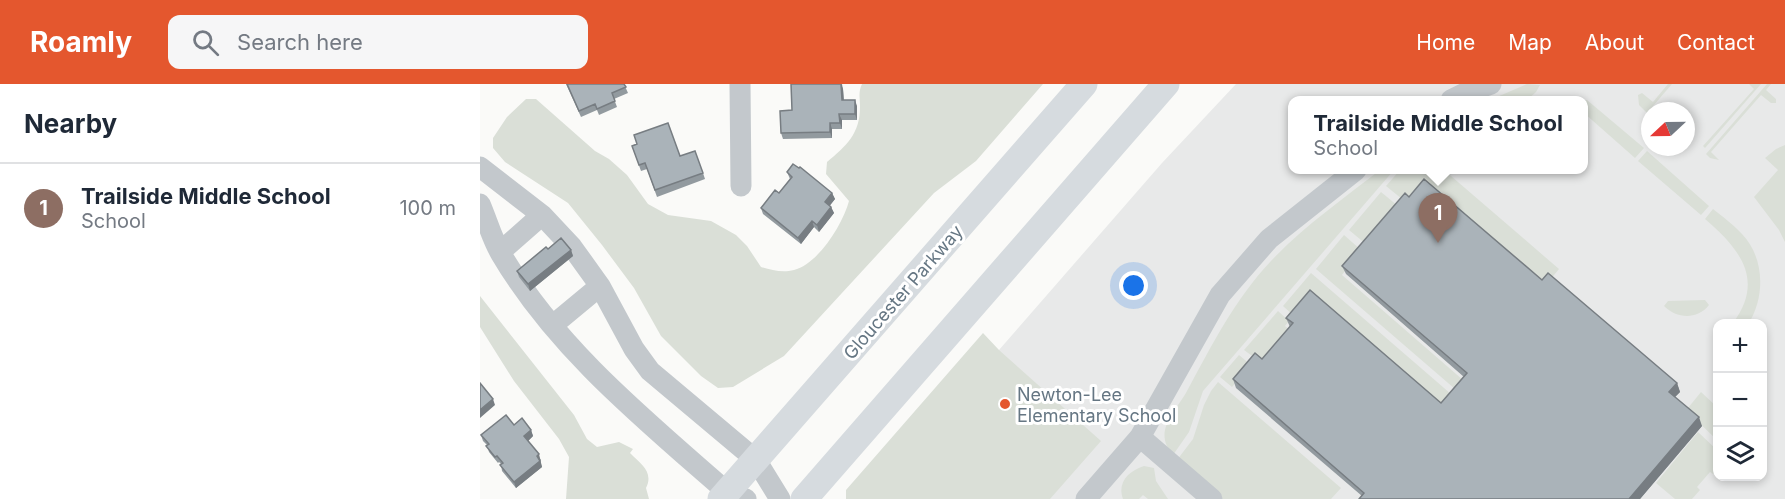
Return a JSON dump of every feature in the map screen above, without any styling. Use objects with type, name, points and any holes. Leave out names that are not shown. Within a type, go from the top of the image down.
[{"type":"main road","name":"Gloucester Parkway","points":[[731,497],[756,460],[1084,84]]},
{"type":"main road","points":[[804,499],[1166,84]]},
{"type":"street","points":[[740,84],[741,186]]},
{"type":"street","points":[[1459,96],[1491,84]]},
{"type":"street","points":[[480,167],[542,215],[572,247],[600,286],[634,349],[650,371],[756,460],[780,499]]},
{"type":"street","points":[[1090,498],[1140,437],[1220,295],[1269,239],[1351,174]]},
{"type":"street","points":[[480,204],[500,252],[521,286],[553,325],[620,398],[731,497]]},
{"type":"street","points":[[500,252],[542,215]]},
{"type":"street","points":[[553,325],[600,286]]},
{"type":"street","points":[[1140,437],[1212,499]]},
{"type":"shaded area","points":[[862,84],[1043,84],[976,161],[934,193],[784,356],[733,387],[718,388],[701,376],[661,336],[634,288],[568,203],[505,162],[493,148],[493,138],[507,117],[526,99],[536,99],[595,151],[609,159],[627,175],[648,204],[668,215],[711,221],[736,235],[747,246],[761,267],[790,271],[803,266],[820,252],[846,210],[849,201],[826,174],[827,162],[846,145],[855,132],[858,125]]},
{"type":"shaded area","points":[[1236,84],[1785,84],[1785,499],[864,499],[999,350],[1162,163]]},
{"type":"shaded area","points":[[1527,84],[1540,85],[1532,96],[1499,96]]},
{"type":"shaded area","points":[[1668,84],[1672,84],[1656,102],[1653,102]]},
{"type":"shaded area","points":[[1749,84],[1761,84],[1705,148],[1703,146],[1754,89]]},
{"type":"shaded area","points":[[1767,84],[1771,84],[1766,90],[1776,99],[1776,103],[1771,103],[1761,95],[1711,152],[1719,160],[1710,158],[1706,154]]},
{"type":"shaded area","points":[[1642,93],[1653,102],[1641,102],[1641,107],[1638,95]]},
{"type":"shaded area","points":[[1588,101],[1641,145],[1641,151],[1635,158],[1588,117]]},
{"type":"shaded area","points":[[1785,145],[1785,242],[1779,230],[1754,197],[1778,170],[1765,158]]},
{"type":"shaded area","points":[[1642,156],[1653,156],[1709,206],[1701,215],[1638,161]]},
{"type":"shaded area","points":[[1375,174],[1391,174],[1203,391],[1189,432],[1173,455],[1165,438],[1168,422],[1225,323],[1246,291],[1271,261],[1324,214]]},
{"type":"shaded area","points":[[1396,174],[1449,174],[1559,269],[1545,286],[1412,193],[1402,199],[1386,186]]},
{"type":"shaded area","points":[[1381,192],[1398,206],[1367,245],[1349,230]]},
{"type":"shaded area","points":[[1713,209],[1742,234],[1755,254],[1759,266],[1760,290],[1751,319],[1735,319],[1747,293],[1744,266],[1729,242],[1705,219]]},
{"type":"shaded area","points":[[1344,235],[1361,250],[1342,275],[1463,380],[1455,389],[1316,269]]},
{"type":"shaded area","points":[[1311,273],[1451,394],[1439,406],[1295,317],[1283,306]]},
{"type":"shaded area","points":[[480,296],[574,415],[587,439],[597,447],[619,442],[633,449],[630,453],[647,473],[646,488],[649,499],[566,499],[569,457],[559,439],[514,381],[480,327]]},
{"type":"shaded area","points":[[1705,300],[1709,305],[1704,310],[1687,316],[1675,313],[1664,306],[1668,301]]},
{"type":"shaded area","points":[[1278,311],[1289,321],[1285,326],[1292,332],[1263,364],[1244,350]]},
{"type":"shaded area","name":"Newton-Lee Elementary School","points":[[983,333],[1101,441],[1050,499],[846,499],[846,490]]},
{"type":"shaded area","points":[[1239,355],[1251,365],[1232,387],[1220,377]]},
{"type":"shaded area","points":[[1218,382],[1341,488],[1331,499],[1223,499],[1177,460],[1193,439],[1204,405]]},
{"type":"shaded area","points":[[1701,392],[1713,403],[1713,436],[1688,412],[1690,410],[1688,408]]},
{"type":"shaded area","points":[[1698,432],[1713,446],[1713,474],[1710,472],[1697,487],[1700,490],[1692,499],[1675,499],[1656,483]]},
{"type":"shaded area","points":[[1144,466],[1154,468],[1156,481],[1168,499],[1148,499],[1143,495],[1139,499],[1123,499],[1122,488],[1125,478]]},
{"type":"building","points":[[567,84],[624,84],[626,87],[612,93],[615,101],[597,109],[595,104],[579,111]]},
{"type":"building","points":[[791,84],[841,84],[842,100],[855,100],[855,114],[839,114],[840,123],[830,123],[830,132],[781,133],[780,111],[792,110]]},
{"type":"building","points":[[668,123],[680,156],[695,151],[703,173],[655,190],[645,163],[639,165],[632,146],[637,144],[634,135]]},
{"type":"building","points":[[793,164],[832,193],[825,202],[831,207],[817,225],[812,221],[798,238],[761,208],[775,190],[779,193],[792,177],[787,172]]},
{"type":"building","points":[[1424,179],[1542,280],[1548,273],[1677,383],[1669,392],[1699,417],[1629,499],[1359,499],[1364,493],[1233,379],[1255,353],[1262,359],[1293,323],[1286,318],[1310,290],[1441,403],[1467,373],[1342,266],[1405,193],[1409,197]]},
{"type":"building","points":[[561,238],[571,250],[528,284],[517,271],[546,247],[548,249]]},
{"type":"building","points":[[480,383],[493,399],[480,410]]},
{"type":"building","points":[[506,415],[514,425],[522,418],[531,430],[524,436],[539,454],[537,456],[540,461],[514,482],[500,465],[503,463],[486,446],[489,444],[481,435]]},
{"type":"place","name":"Trailside Middle School","points":[[1438,243]]},
{"type":"place","name":"Newton-Lee Elementary School","points":[[1005,404]]}]
